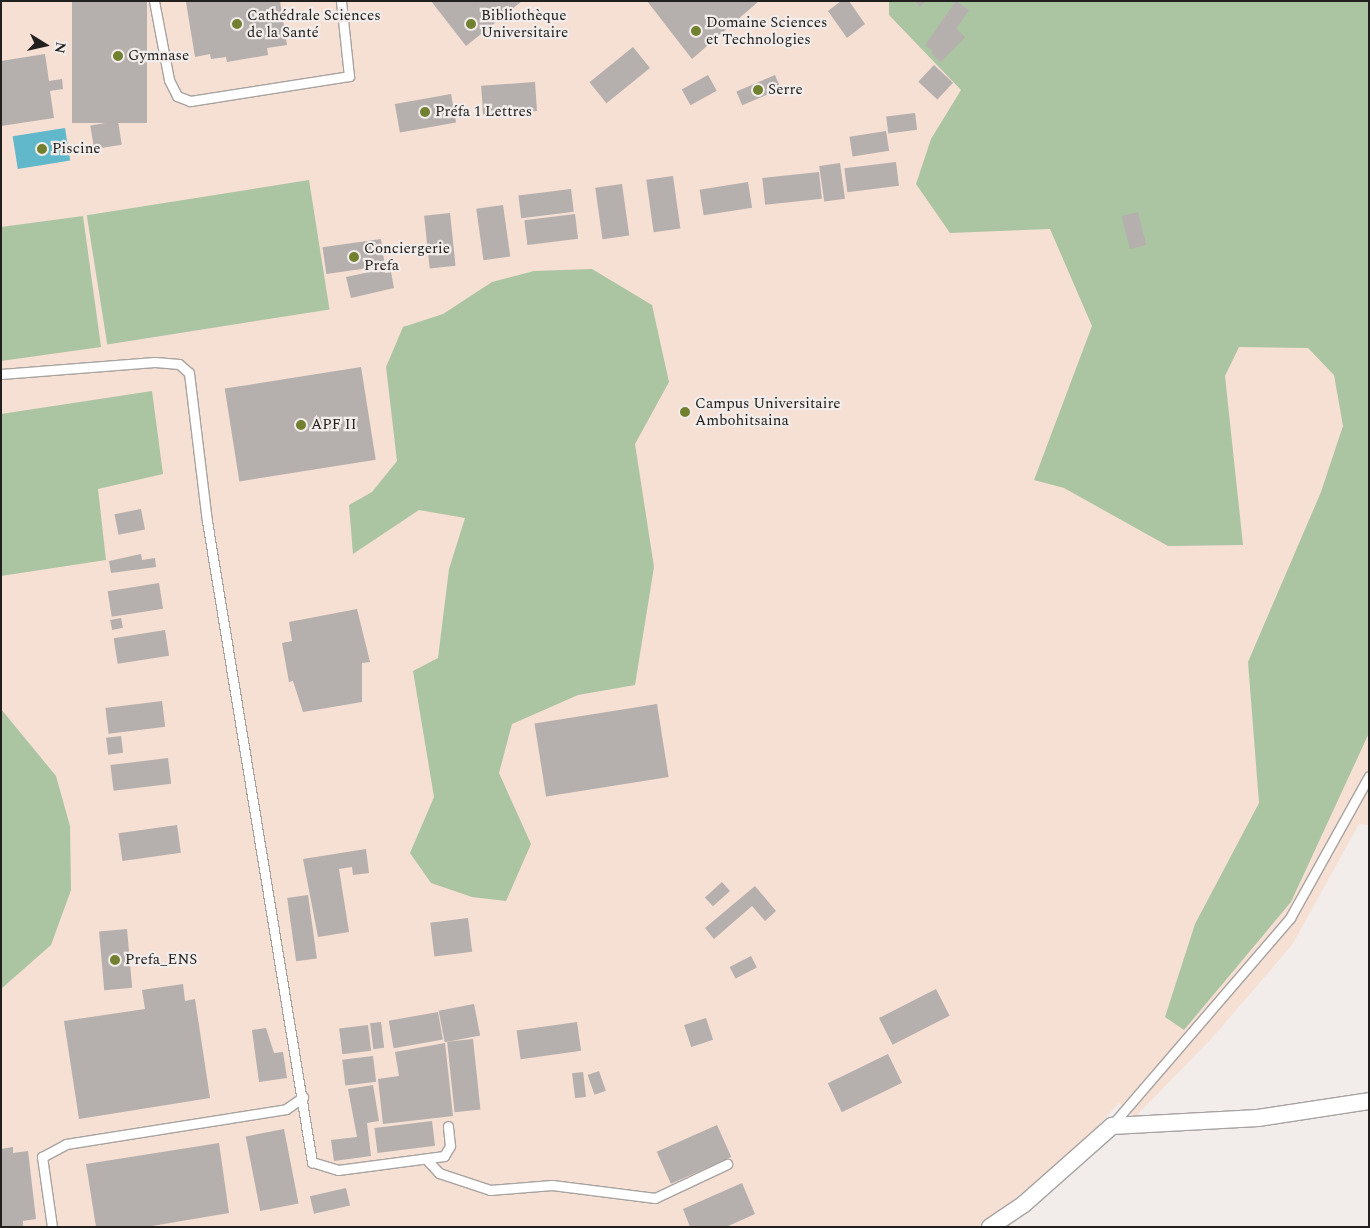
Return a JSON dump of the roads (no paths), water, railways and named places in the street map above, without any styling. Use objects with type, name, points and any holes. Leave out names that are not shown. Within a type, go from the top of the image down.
[{"type":"street","points":[[990,1227],[1024,1204],[1112,1126],[1258,1118],[1369,1100]]},
{"type":"street","points":[[1007,1227],[1024,1204]]},
{"type":"lane","points":[[154,1],[169,80],[177,96],[190,101],[348,76],[341,1]]},
{"type":"lane","points":[[1,374],[154,362],[179,364],[189,373],[207,520],[303,1097],[312,1162],[321,1168],[427,1160],[444,1156],[450,1146],[448,1126]]},
{"type":"lane","points":[[1112,1126],[1290,918],[1369,776]]},
{"type":"lane","points":[[52,1227],[42,1156],[58,1148],[286,1109],[303,1097]]},
{"type":"lane","points":[[427,1160],[439,1173],[490,1190],[552,1185],[655,1198],[727,1164]]},
{"type":"water","name":"Piscine","points":[[65,128],[70,161],[18,169],[13,136]]},
{"type":"place","name":"Cathédrale Sciences de la Santé","points":[[237,24]]},
{"type":"place","name":"Bibliothèque Universitaire","points":[[471,24]]},
{"type":"place","name":"Domaine Sciences et Technologies","points":[[696,31]]},
{"type":"place","name":"Gymnase","points":[[118,56]]},
{"type":"place","name":"Serre","points":[[758,90]]},
{"type":"place","name":"Préfa 1 Lettres","points":[[425,112]]},
{"type":"place","name":"Piscine","points":[[42,149]]},
{"type":"place","name":"Conciergerie Prefa","points":[[354,257]]},
{"type":"place","name":"Campus Universitaire Ambohitsaina","points":[[685,412]]},
{"type":"place","name":"APF II","points":[[301,425]]},
{"type":"place","name":"Prefa_ENS","points":[[115,960]]}]
